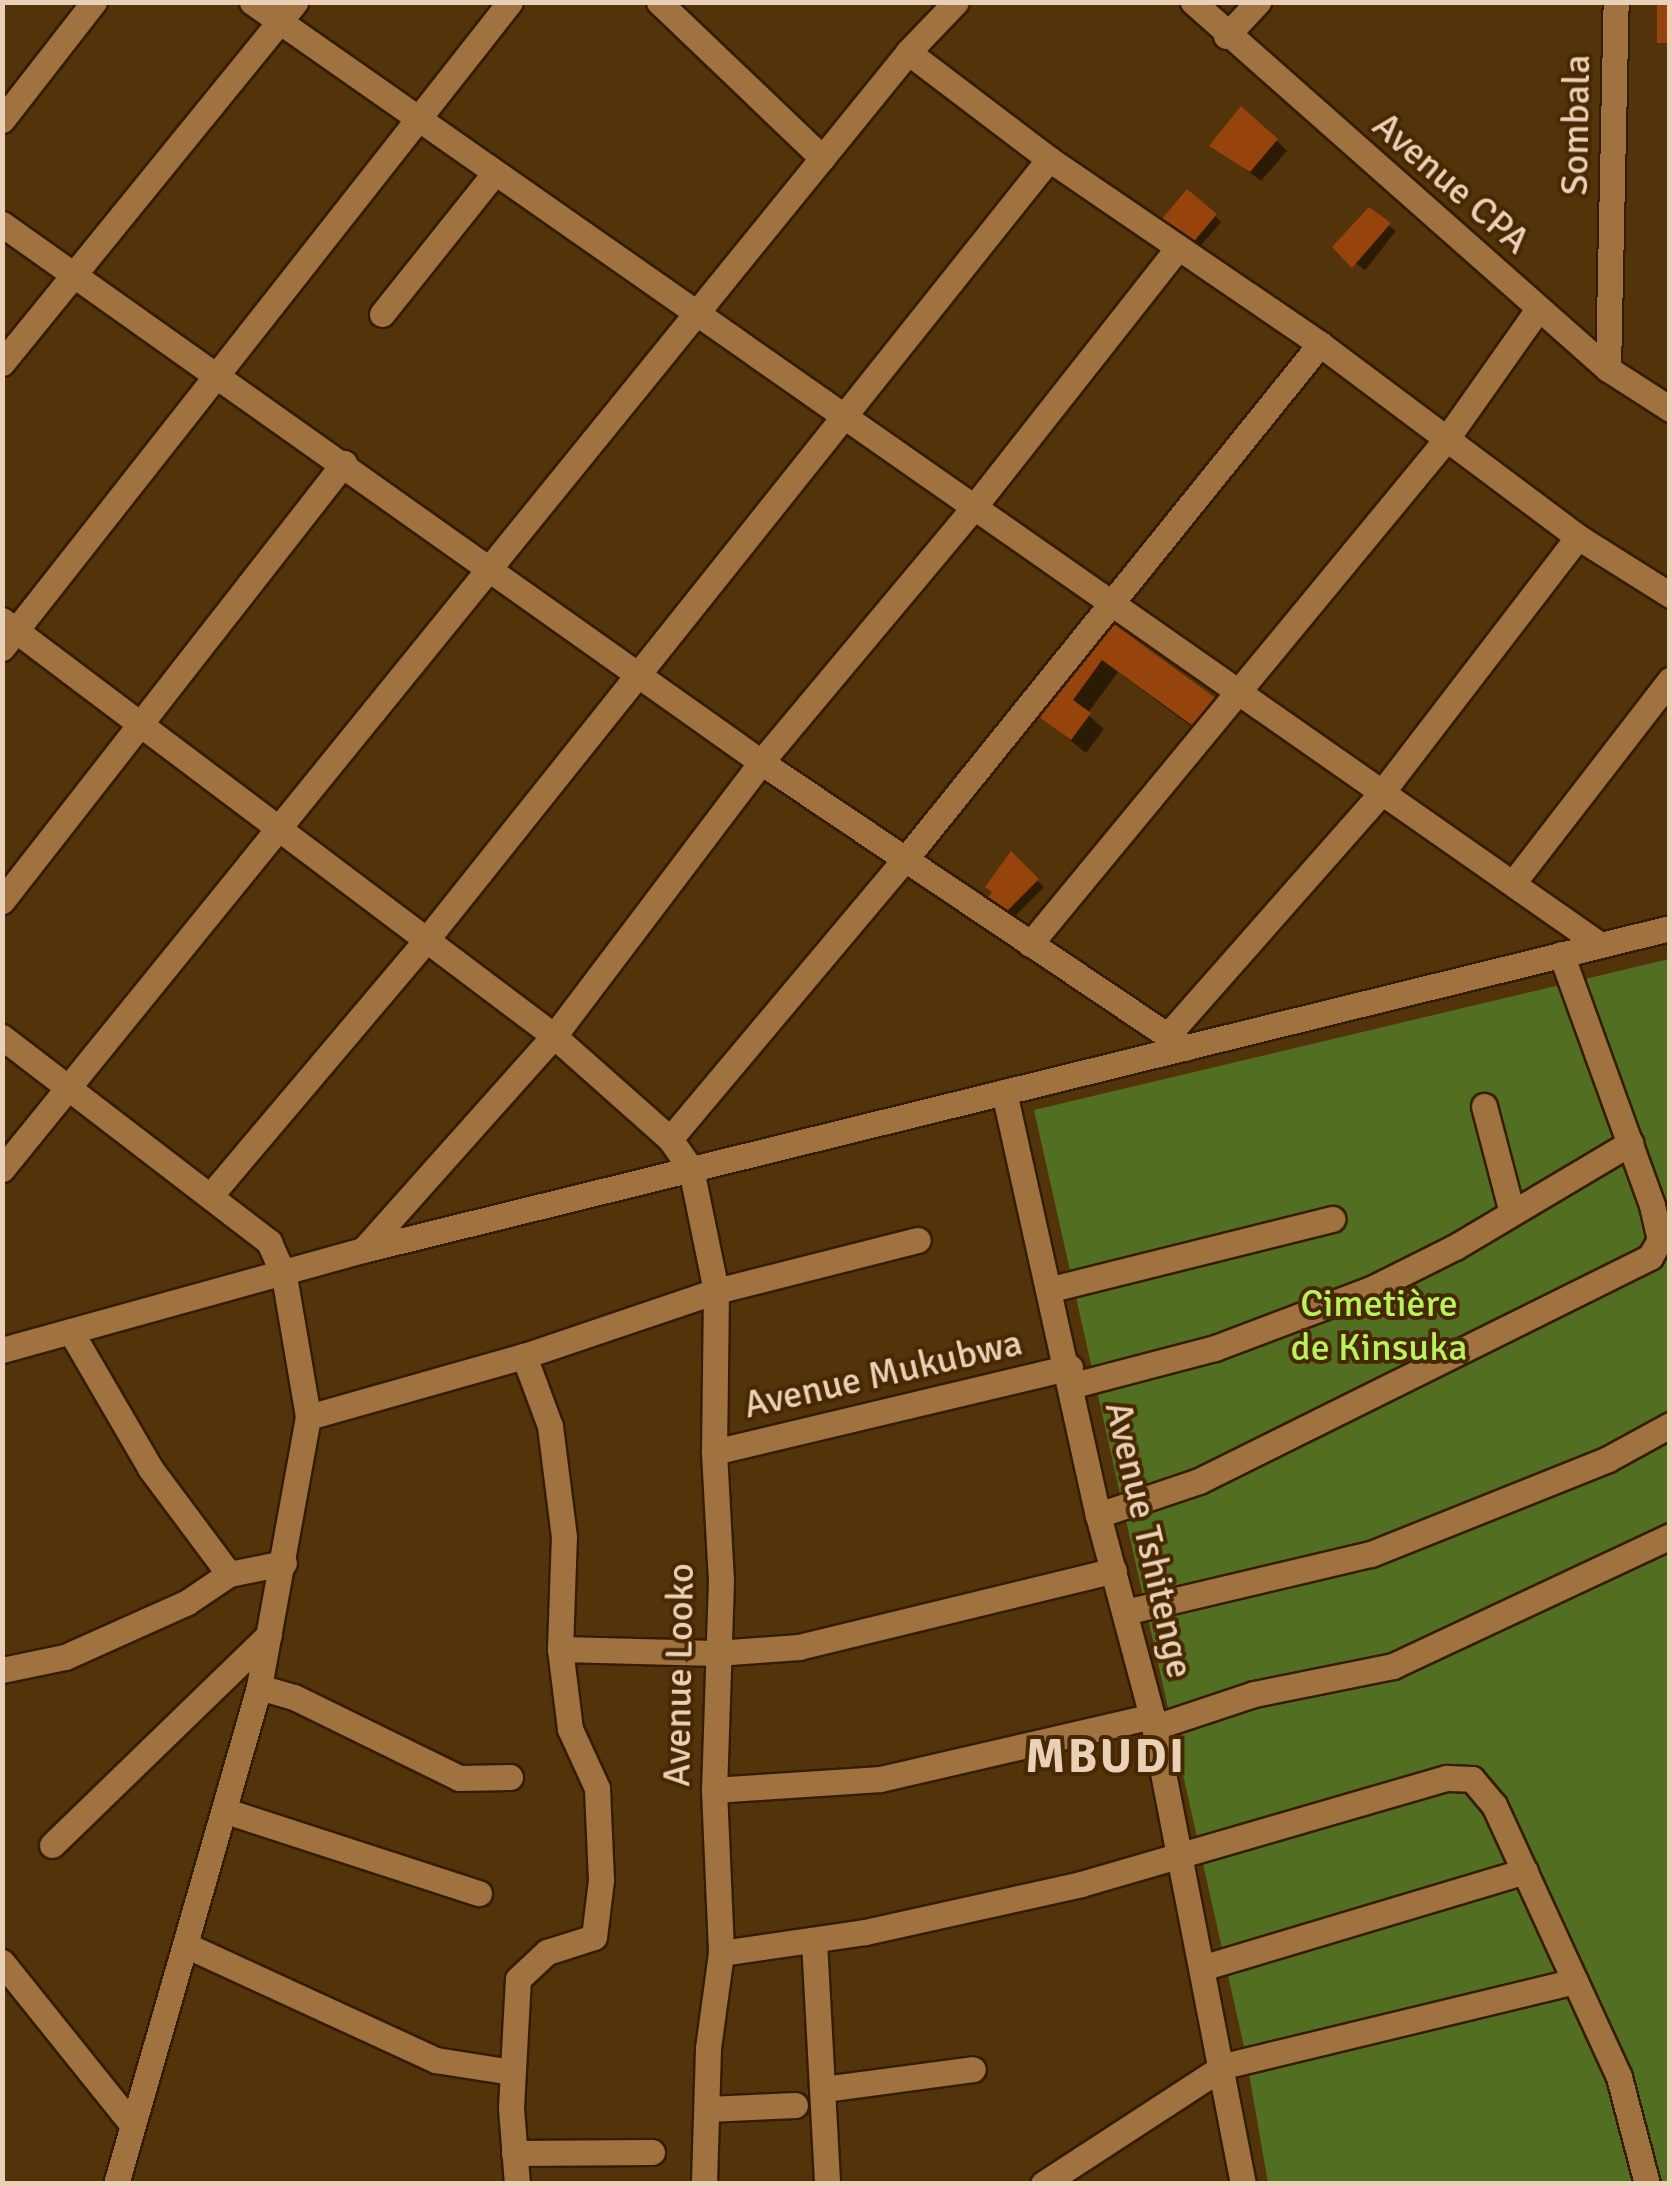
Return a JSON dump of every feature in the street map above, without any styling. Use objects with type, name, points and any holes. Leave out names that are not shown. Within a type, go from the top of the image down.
[{"type":"street","points":[[2,120],[94,2]]},
{"type":"street","points":[[252,2],[492,176],[695,317],[842,412],[1599,944]]},
{"type":"street","points":[[2,364],[295,2]]},
{"type":"street","points":[[510,2],[220,376],[7,633],[279,824],[554,1036],[670,1139],[691,1169]]},
{"type":"street","points":[[659,2],[822,158]]},
{"type":"street","points":[[2,1169],[908,52],[956,2]]},
{"type":"street","name":"Avenue CPA","points":[[1192,2],[1226,36],[1608,369],[1670,410]]},
{"type":"street","points":[[1226,36],[1258,2]]},
{"type":"street","name":"Sombala","points":[[1608,369],[1616,2]]},
{"type":"street","points":[[908,52],[1049,159],[1320,344],[1578,538],[1670,595]]},
{"type":"street","points":[[210,1196],[426,940],[842,412],[1049,159]]},
{"type":"street","points":[[382,314],[492,176]]},
{"type":"street","points":[[2,224],[492,565],[761,762],[1176,1042]]},
{"type":"street","points":[[363,1250],[554,1036],[761,762],[974,507],[1178,248]]},
{"type":"street","points":[[1030,944],[1243,692],[1445,440],[1538,308]]},
{"type":"street","points":[[670,1139],[907,857],[1320,344]]},
{"type":"street","points":[[2,902],[143,726],[344,462]]},
{"type":"street","points":[[1176,1042],[1383,791],[1578,538]]},
{"type":"street","points":[[1512,883],[1670,680]]},
{"type":"street","points":[[2,1350],[284,1276],[363,1250],[1004,1092],[1176,1042],[1670,928]]},
{"type":"street","points":[[1098,1515],[1200,1481],[1650,1256],[1660,1240],[1630,1142],[1561,954]]},
{"type":"street","points":[[2,1037],[269,1242],[284,1276],[308,1418],[258,1688],[188,1946],[116,2184]]},
{"type":"street","name":"Avenue Tshitenge","points":[[1004,1092],[1072,1376],[1098,1515],[1154,1722],[1205,1967],[1243,2184]]},
{"type":"street","points":[[1484,1106],[1511,1209]]},
{"type":"street","name":"Avenue Mukubwa","points":[[714,1452],[1072,1376],[1281,1325],[1455,1247],[1511,1209],[1630,1142]]},
{"type":"street","name":"Avenue Looko","points":[[691,1169],[716,1291],[714,1452],[721,1580],[714,1790],[722,1953],[706,2109],[704,2184]]},
{"type":"street","points":[[1051,1289],[1332,1219]]},
{"type":"street","points":[[308,1418],[524,1356],[716,1291],[918,1240]]},
{"type":"street","points":[[71,1332],[150,1468],[229,1574]]},
{"type":"street","points":[[516,2184],[512,2072],[518,1979],[532,1961],[583,1944],[598,1929],[597,1788],[570,1729],[560,1649],[564,1537],[550,1426],[524,1356]]},
{"type":"street","points":[[1125,1612],[1371,1554],[1608,1459],[1670,1425]]},
{"type":"street","points":[[714,1790],[880,1779],[1154,1722],[1254,1694],[1393,1666],[1670,1536]]},
{"type":"street","points":[[2,1670],[65,1657],[186,1603],[229,1574],[284,1562]]},
{"type":"street","points":[[560,1649],[716,1654],[799,1646],[1114,1570]]},
{"type":"street","points":[[52,1844],[269,1635]]},
{"type":"street","points":[[258,1688],[294,1697],[459,1778],[510,1777]]},
{"type":"street","points":[[722,1953],[814,1941],[1081,1884],[1447,1778],[1472,1779],[1494,1806],[1619,2077],[1647,2184]]},
{"type":"street","points":[[226,1811],[478,1893]]},
{"type":"street","points":[[1205,1967],[1524,1871]]},
{"type":"street","points":[[814,1941],[827,2184]]},
{"type":"street","points":[[188,1946],[436,2060],[512,2072]]},
{"type":"street","points":[[2,1962],[132,2123]]},
{"type":"street","points":[[1043,2184],[1224,2066],[1575,1981]]},
{"type":"street","points":[[824,2089],[973,2069]]},
{"type":"street","points":[[706,2109],[796,2105]]},
{"type":"street","points":[[514,2153],[652,2152]]},
{"type":"green space","name":"Cimetière de Kinsuka","points":[[1669,959],[1669,2183],[1268,2183],[1245,2051],[1034,1110]]},
{"type":"building","points":[[1657,2],[1670,2],[1670,43],[1657,43]]},
{"type":"building","points":[[1241,106],[1278,139],[1250,172],[1209,146]]},
{"type":"building","points":[[1187,189],[1217,214],[1192,244],[1162,219]]},
{"type":"building","points":[[1369,207],[1391,223],[1352,268],[1332,247]]},
{"type":"building","points":[[1103,616],[1218,700],[1197,729],[1102,660],[1073,700],[1091,713],[1071,740],[1032,712]]},
{"type":"building","points":[[1011,851],[1039,879],[1006,912],[987,899],[992,892],[985,887]]},
{"type":"district","name":"MBUDI","points":[[1106,1757]]}]
